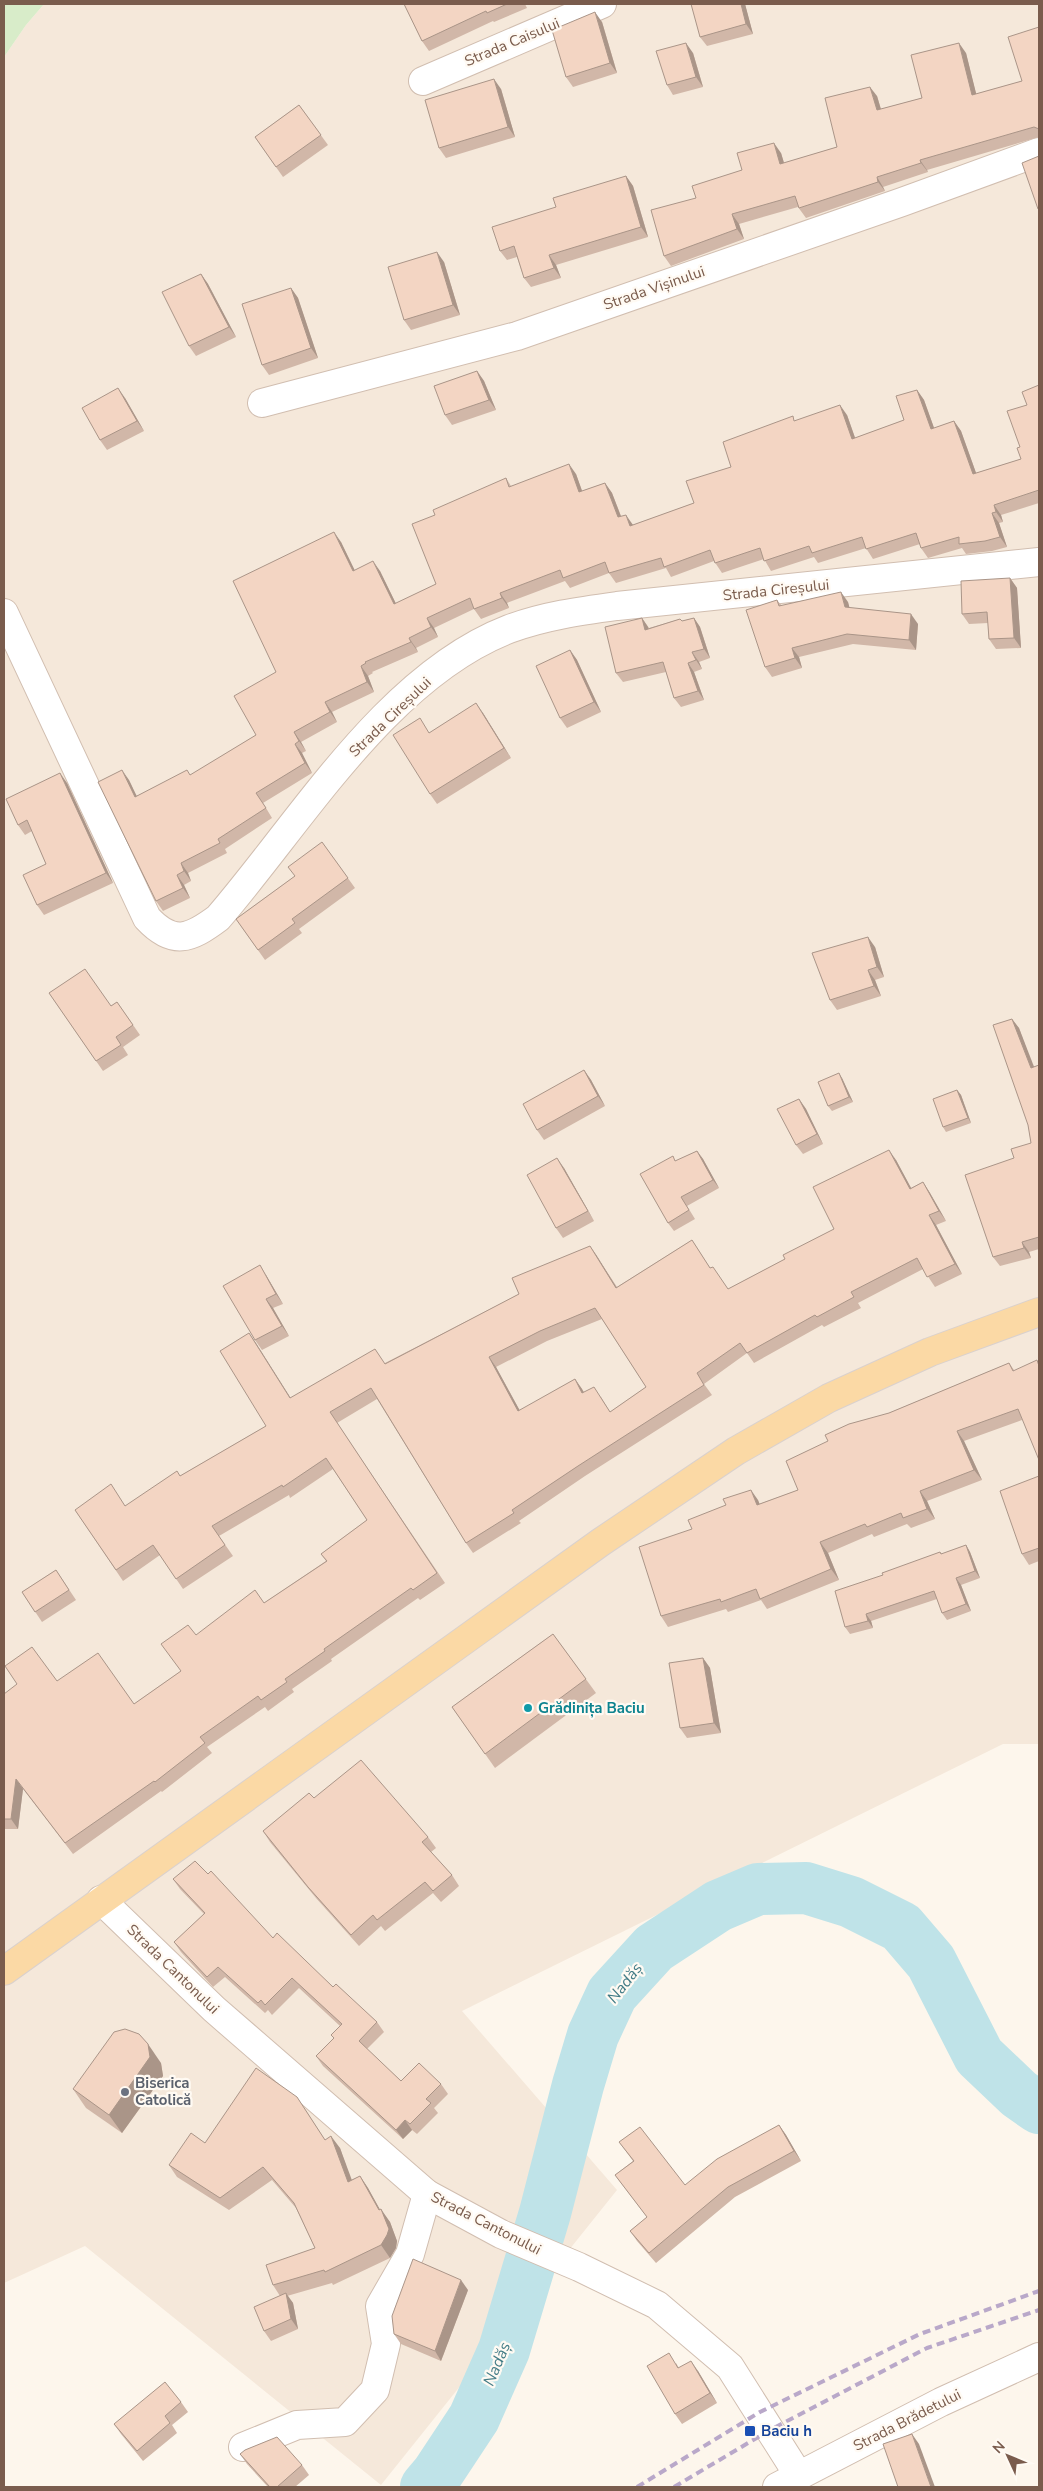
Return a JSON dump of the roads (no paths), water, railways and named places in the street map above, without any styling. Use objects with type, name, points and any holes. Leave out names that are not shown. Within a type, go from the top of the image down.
[{"type":"main road","points":[[4,1971],[608,1537],[736,1451],[829,1398],[930,1352],[1039,1312]]},
{"type":"street","name":"Strada Caisului","points":[[423,81],[602,4]]},
{"type":"street","name":"Strada Vișinului","points":[[262,403],[517,336],[902,202],[1039,152]]},
{"type":"street","name":"Strada Cireșului","points":[[4,613],[147,918],[168,935],[184,937],[204,929],[218,918],[315,795],[358,746],[414,690],[464,652],[509,629],[547,617],[617,606],[1039,562]]},
{"type":"street","name":"Strada Cantonului","points":[[101,1900],[214,2009],[427,2194],[501,2234],[579,2267],[657,2305],[730,2367],[788,2482]]},
{"type":"street","points":[[243,2446],[297,2425],[345,2422],[375,2390],[386,2344],[380,2306],[410,2254],[427,2194]]},
{"type":"street","name":"Strada Brădetului","points":[[788,2482],[941,2402],[1039,2357]]},
{"type":"waterway","name":"Nadăș","points":[[426,2487],[437,2474],[474,2418],[504,2350],[545,2213],[593,2035],[612,1994],[654,1948],[718,1906],[758,1889],[806,1888],[851,1902],[901,1927],[931,1962],[979,2056],[1019,2094],[1039,2108]]},
{"type":"railway","points":[[637,2487],[760,2412],[920,2334],[1039,2291]]},
{"type":"railway","points":[[674,2487],[770,2430],[927,2348],[1039,2310]]},
{"type":"place","name":"Grădinița Baciu","points":[[528,1708]]},
{"type":"place","name":"Biserica Catolică","points":[[125,2092]]},
{"type":"place","name":"Baciu h","points":[[750,2431]]}]
